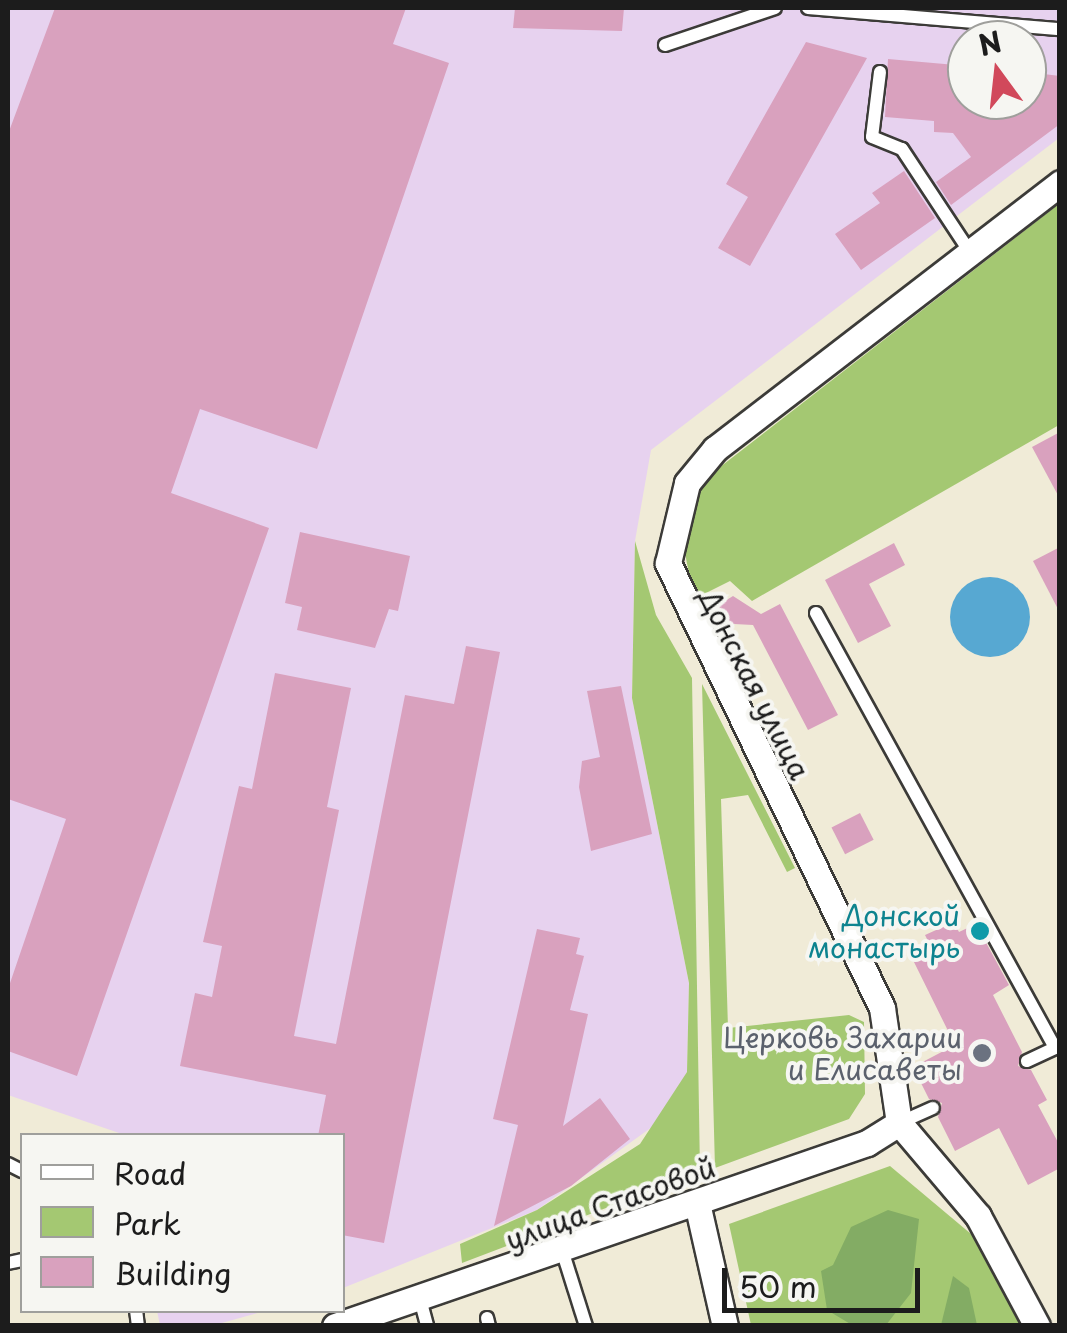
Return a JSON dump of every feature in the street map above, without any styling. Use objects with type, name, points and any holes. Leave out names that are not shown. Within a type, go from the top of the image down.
[{"type":"street","name":"Донская улица","points":[[900,1123],[882,1008],[678,599],[670,530],[686,483],[714,448],[1060,183]]},
{"type":"street","name":"улица Стасовой","points":[[335,1326],[697,1203],[900,1123]]},
{"type":"street","points":[[900,1123],[978,1216],[1037,1326]]},
{"type":"street","points":[[697,1203],[725,1326]]},
{"type":"lane","points":[[665,45],[775,8]]},
{"type":"lane","points":[[808,8],[1060,29]]},
{"type":"lane","points":[[880,72],[872,137],[902,149],[970,252]]},
{"type":"lane","points":[[816,613],[1058,1051],[1027,1061]]},
{"type":"lane","points":[[900,1123],[934,1108]]},
{"type":"lane","points":[[562,1250],[586,1326]]},
{"type":"lane","points":[[420,1299],[428,1326]]},
{"type":"shaded area","points":[[8,8],[1059,8],[1059,138],[651,450],[635,541],[632,698],[689,983],[687,1072],[663,1119],[537,1210],[345,1287],[345,1133],[119,1133],[8,1095]]},
{"type":"shaded area","points":[[158,1313],[258,1313],[211,1326],[160,1325]]},
{"type":"green space","points":[[1059,204],[1059,425],[752,601],[730,581],[694,599],[682,538],[702,481]]},
{"type":"green space","points":[[635,541],[656,615],[692,678],[700,1172],[462,1263],[460,1244],[537,1210],[640,1144],[687,1072],[689,983],[632,698]]},
{"type":"green space","points":[[702,684],[795,868],[787,872],[748,795],[721,799],[728,1028],[849,1015],[864,1022],[865,1094],[849,1119],[715,1168]]},
{"type":"green space","points":[[890,1166],[977,1239],[1021,1325],[751,1325],[729,1224]]},
{"type":"green space","points":[[888,1210],[919,1219],[911,1293],[886,1325],[852,1325],[827,1310],[821,1271],[833,1265],[851,1227]]},
{"type":"green space","points":[[953,1276],[969,1288],[977,1325],[941,1325]]},
{"type":"water","points":[[982,577],[998,577],[1019,588],[1030,617],[1019,646],[998,657],[982,657],[968,651],[956,639],[950,625],[950,609],[956,595],[968,583]]},
{"type":"building","points":[[55,8],[406,8],[393,44],[449,63],[317,449],[200,409],[171,493],[269,528],[77,1076],[8,1051],[8,989],[66,819],[8,799],[8,134]]},
{"type":"building","points":[[515,8],[624,8],[622,31],[513,28]]},
{"type":"building","points":[[806,42],[867,58],[750,266],[718,248],[748,197],[726,184]]},
{"type":"building","points":[[888,59],[947,64],[947,120],[1047,120],[1047,74],[1060,76],[1060,124],[951,205],[936,182],[971,157],[953,133],[934,132],[934,121],[885,117]]},
{"type":"building","points":[[904,171],[935,218],[861,270],[835,234],[880,203],[872,193]]},
{"type":"building","points":[[1060,432],[1060,499],[1032,447]]},
{"type":"building","points":[[300,532],[410,556],[398,611],[389,609],[375,648],[297,630],[302,607],[285,603]]},
{"type":"building","points":[[894,543],[905,565],[869,584],[891,626],[858,643],[825,580]]},
{"type":"building","points":[[1060,547],[1060,613],[1033,561]]},
{"type":"building","points":[[733,596],[761,614],[780,604],[838,715],[808,730],[753,625],[715,623],[712,609]]},
{"type":"building","points":[[466,646],[500,652],[384,1243],[345,1236],[345,1133],[319,1133],[326,1095],[180,1066],[195,993],[212,997],[222,946],[203,942],[239,786],[252,789],[275,673],[351,688],[327,807],[339,810],[294,1036],[336,1044],[405,695],[454,704]]},
{"type":"building","points":[[621,686],[652,834],[591,851],[579,787],[582,761],[600,757],[587,691]]},
{"type":"building","points":[[860,813],[874,840],[845,854],[831,828]]},
{"type":"building","name":"Церковь Захарии и Елисаветы","points":[[954,922],[959,932],[976,924],[1009,985],[993,995],[1022,1052],[1018,1066],[1031,1070],[1047,1100],[1038,1105],[1060,1146],[1060,1168],[1028,1185],[999,1128],[955,1151],[938,1117],[942,1103],[929,1099],[913,1067],[955,1045],[912,958],[931,947],[925,935]]},
{"type":"building","points":[[537,929],[580,938],[576,954],[584,956],[570,1010],[588,1014],[563,1126],[600,1098],[630,1139],[571,1186],[494,1226],[518,1125],[493,1119]]},
{"type":"place","name":"Донской монастырь","points":[[980,931]]},
{"type":"place","name":"Церковь Захарии и Елисаветы","points":[[982,1053]]}]
